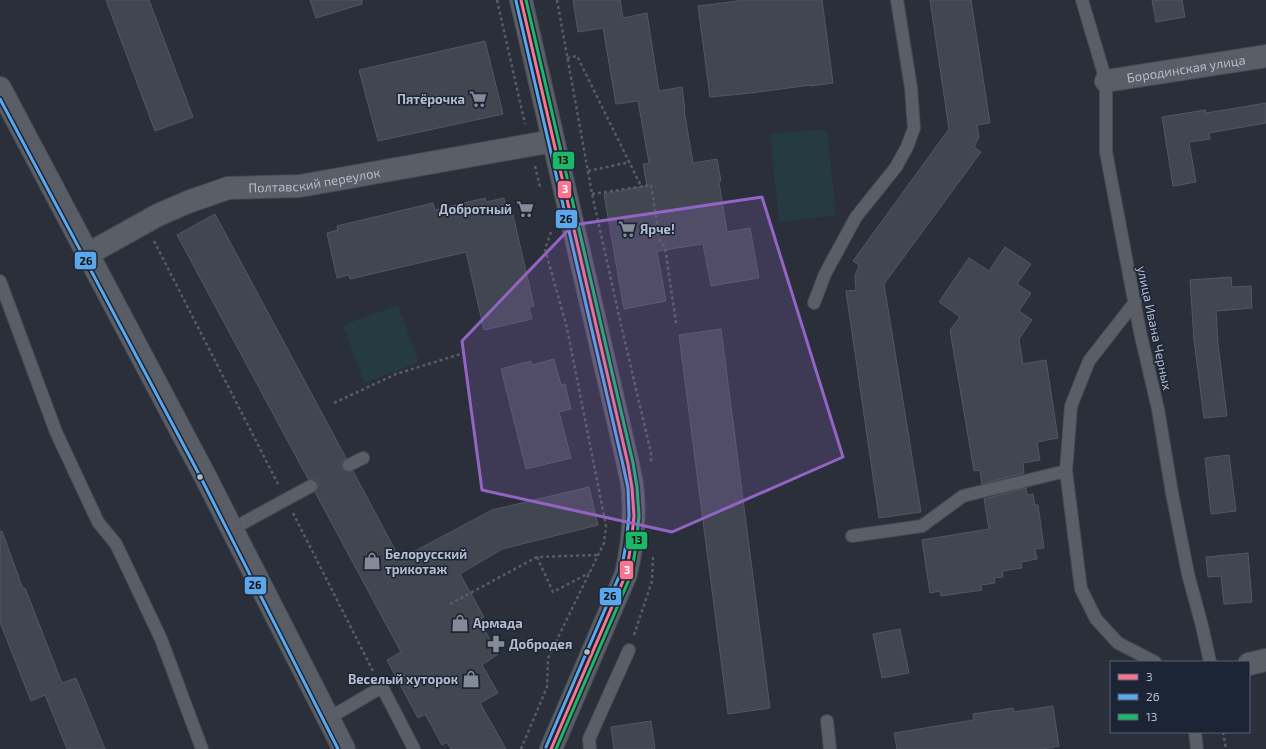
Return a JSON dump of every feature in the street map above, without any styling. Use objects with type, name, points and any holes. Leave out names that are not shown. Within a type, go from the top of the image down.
[{"type":"main road","points":[[0,88],[232,529],[344,749]]},
{"type":"street","points":[[520,0],[628,464],[633,494],[634,523],[632,549],[626,574],[551,749]]},
{"type":"street","name":"Бородинская улица","points":[[1106,81],[1266,56]]},
{"type":"street","name":"Полтавский переулок","points":[[88,254],[158,215],[188,202],[228,188],[300,186],[553,141]]},
{"type":"street","points":[[1250,664],[1266,660]]},
{"type":"lane","points":[[814,303],[825,274],[856,217],[896,167],[907,147],[914,128],[911,88],[897,0]]},
{"type":"lane","name":"улица Ивана Черных","points":[[1082,0],[1106,81],[1106,152],[1135,302],[1158,409],[1172,493],[1188,574],[1210,661]]},
{"type":"lane","points":[[0,281],[56,432],[98,522],[116,544],[161,639],[202,749]]},
{"type":"lane","points":[[1135,302],[1089,361],[1071,406],[1066,471],[1081,589],[1096,619],[1118,643],[1153,661]]},
{"type":"lane","points":[[350,465],[363,458]]},
{"type":"lane","points":[[852,536],[922,526],[963,496],[1066,471]]},
{"type":"lane","points":[[232,529],[311,486]]},
{"type":"lane","points":[[590,749],[589,738],[628,650]]},
{"type":"lane","points":[[329,718],[382,687],[414,749]]},
{"type":"lane","points":[[827,721],[830,749]]},
{"type":"lane","points":[[1195,733],[1197,749]]},
{"type":"path","points":[[496,0],[541,190]]},
{"type":"path","points":[[568,58],[577,56],[641,186]]},
{"type":"path","points":[[588,171],[630,162]]},
{"type":"path","points":[[592,194],[651,185],[660,240],[666,247],[676,323]]},
{"type":"path","points":[[144,223],[382,687]]},
{"type":"path","points":[[521,749],[547,687],[548,658],[604,543],[606,526],[567,328],[545,249],[551,234],[549,226]]},
{"type":"path","points":[[334,403],[396,374],[464,353]]},
{"type":"path","points":[[450,604],[537,557],[598,555]]},
{"type":"path","points":[[537,557],[553,592],[589,573]]},
{"type":"path","points":[[1223,733],[1226,749]]},
{"type":"highlighted area","points":[[762,197],[843,457],[672,532],[482,490],[462,341],[573,225]]},
{"type":"shaded area","points":[[827,129],[836,215],[779,222],[770,134]]},
{"type":"shaded area","points":[[398,305],[419,362],[364,383],[343,325]]},
{"type":"building","points":[[106,0],[149,0],[193,117],[155,131]]},
{"type":"building","points":[[310,0],[362,0],[362,4],[316,18]]},
{"type":"building","points":[[573,0],[620,0],[623,18],[647,13],[659,91],[682,87],[684,110],[693,163],[717,159],[727,232],[750,228],[759,278],[711,286],[703,244],[657,251],[666,301],[624,309],[604,194],[647,186],[643,164],[649,163],[638,101],[616,104],[603,28],[578,32]]},
{"type":"building","points":[[738,0],[822,0],[833,83],[710,97],[698,6]]},
{"type":"building","points":[[930,0],[971,0],[990,123],[977,125],[979,137],[974,147],[981,152],[884,284],[921,512],[879,518],[846,291],[856,290],[855,276],[859,265],[853,261],[949,129]]},
{"type":"building","points":[[1152,0],[1182,0],[1185,17],[1156,22]]},
{"type":"building","points":[[485,41],[503,114],[378,141],[359,70]]},
{"type":"building","points":[[1266,103],[1266,123],[1209,133],[1210,139],[1189,142],[1196,182],[1173,186],[1162,117],[1205,110],[1206,113]]},
{"type":"building","points":[[485,198],[486,202],[504,198],[508,216],[513,215],[534,306],[529,307],[532,319],[484,330],[466,252],[350,279],[349,275],[337,278],[327,233],[338,230],[337,226],[433,203],[435,210]]},
{"type":"building","points":[[215,214],[346,458],[342,464],[343,469],[348,472],[353,471],[400,559],[492,510],[589,487],[598,525],[502,549],[460,574],[484,617],[479,620],[498,654],[482,665],[498,693],[480,703],[506,749],[451,749],[447,742],[442,745],[425,714],[418,718],[387,660],[401,652],[315,492],[318,487],[318,483],[315,479],[308,479],[177,235]]},
{"type":"building","points":[[1005,247],[1031,264],[1017,284],[1031,293],[1019,311],[1032,320],[1019,339],[1023,364],[1046,360],[1058,438],[1037,442],[1040,460],[1023,463],[1024,473],[982,484],[980,470],[974,471],[950,330],[960,317],[939,302],[969,258],[989,271]]},
{"type":"building","points":[[1231,277],[1232,287],[1251,286],[1252,308],[1216,311],[1218,344],[1227,416],[1204,418],[1194,340],[1190,280]]},
{"type":"building","points":[[721,329],[770,708],[728,714],[679,335]]},
{"type":"building","points":[[554,359],[561,385],[565,384],[571,409],[559,412],[571,458],[526,469],[501,369],[531,361],[532,365]]},
{"type":"building","points":[[1229,455],[1236,511],[1211,514],[1205,458]]},
{"type":"building","points":[[1026,488],[1027,495],[1033,494],[1035,505],[1038,505],[1044,548],[1035,549],[1037,559],[1021,562],[1022,568],[1002,571],[1003,577],[994,578],[995,583],[981,585],[982,590],[941,596],[940,591],[930,593],[922,540],[989,529],[984,499]]},
{"type":"building","points":[[2,531],[23,589],[25,588],[62,683],[76,678],[105,749],[67,749],[45,695],[31,701],[0,622],[0,532]]},
{"type":"building","points":[[1248,553],[1252,602],[1224,604],[1221,576],[1208,577],[1206,557]]},
{"type":"building","points":[[900,629],[909,673],[882,678],[873,634]]},
{"type":"building","points":[[1053,706],[1059,746],[1043,749],[897,749],[894,733],[974,720],[973,714],[1013,708],[1014,712]]},
{"type":"building","points":[[651,721],[655,749],[614,749],[611,727]]},
{"type":"transit line","name":"3","points":[[521,0],[628,464],[632,488],[634,516],[626,574],[551,749]]},
{"type":"transit line","name":"13","points":[[526,0],[633,463],[637,487],[639,516],[631,575],[556,749]]},
{"type":"transit line","name":"26","points":[[516,1],[628,488],[629,516],[621,572],[546,747]]},
{"type":"transit line","name":"26","points":[[0,99],[201,478],[338,749]]},
{"type":"place","name":"Пятёрочка","points":[[478,99]]},
{"type":"place","name":"Добротный","points":[[525,209]]},
{"type":"place","name":"Ярче!","points":[[627,229]]},
{"type":"place","name":"Белорусский трикотаж","points":[[372,561]]},
{"type":"place","name":"Армада","points":[[460,623]]},
{"type":"place","name":"Добродея","points":[[496,644]]},
{"type":"place","name":"Веселый хуторок","points":[[471,679]]}]
